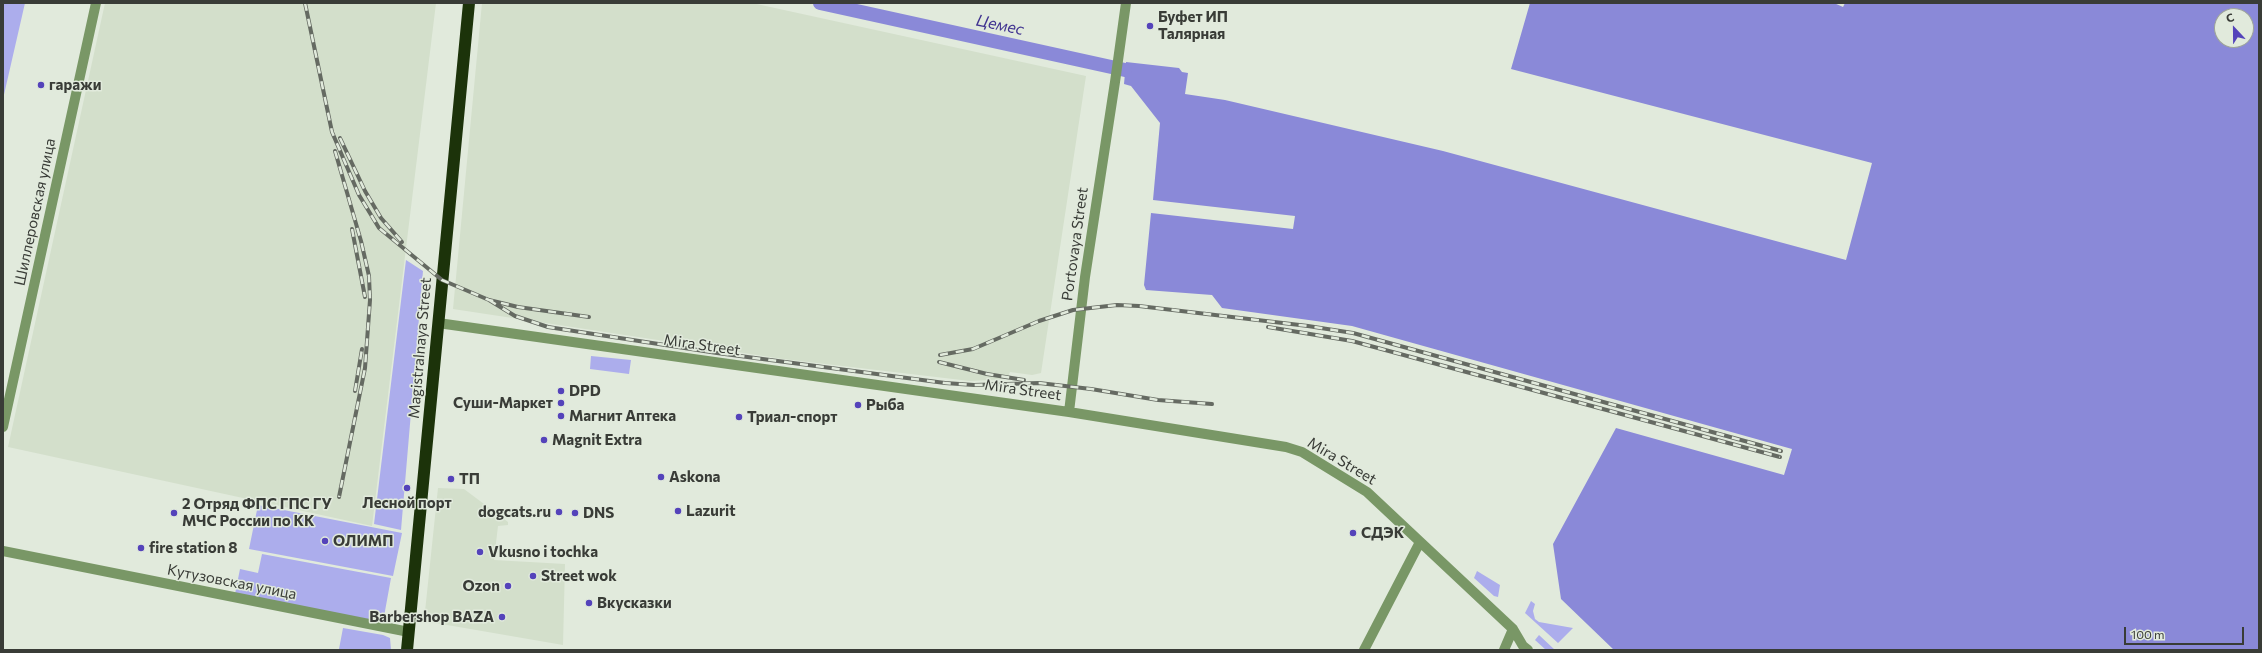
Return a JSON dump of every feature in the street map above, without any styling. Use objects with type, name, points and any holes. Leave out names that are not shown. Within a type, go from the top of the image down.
[{"type":"highway","name":"Magistralnaya Street","points":[[408,650],[438,323],[470,3]]},
{"type":"street","name":"Шиллеровская улица","points":[[3,427],[96,3]]},
{"type":"street","name":"Portovaya Street","points":[[1069,412],[1090,241],[1116,82],[1126,3]]},
{"type":"street","name":"Mira Street","points":[[438,323],[1069,412],[1286,447],[1302,452],[1367,492],[1513,629],[1523,646],[1528,650]]},
{"type":"street","points":[[1364,650],[1420,542]]},
{"type":"street","name":"Кутузовская улица","points":[[3,552],[409,632]]},
{"type":"street","points":[[1504,650],[1513,629]]},
{"type":"shaded area","points":[[3,3],[25,3],[3,99]]},
{"type":"shaded area","points":[[105,3],[436,3],[372,526],[8,447]]},
{"type":"shaded area","points":[[482,3],[752,3],[1086,76],[1041,373],[1032,375],[1010,372],[1007,379],[970,381],[783,359],[453,309]]},
{"type":"shaded area","points":[[1530,3],[1834,3],[1843,7],[1845,3],[2259,3],[2259,650],[1614,650],[1561,599],[1553,544],[1616,428],[1784,475],[1792,449],[1352,326],[1222,308],[1212,295],[1146,290],[1144,285],[1151,213],[1293,229],[1295,216],[1153,200],[1160,123],[1131,86],[1124,84],[1126,62],[1179,68],[1182,72],[1188,73],[1185,94],[1225,100],[1443,151],[1846,260],[1872,163],[1511,69]]},
{"type":"shaded area","points":[[406,260],[423,271],[401,530],[374,524]]},
{"type":"shaded area","points":[[591,356],[631,360],[629,374],[590,369]]},
{"type":"shaded area","points":[[438,488],[464,489],[508,522],[508,525],[498,526],[494,560],[565,564],[563,645],[424,621]]},
{"type":"shaded area","name":"ОЛИМП","points":[[258,505],[402,533],[393,576],[249,549]]},
{"type":"shaded area","points":[[262,554],[391,578],[383,622],[235,594],[240,569],[258,573]]},
{"type":"shaded area","points":[[1477,571],[1500,585],[1498,597],[1494,596],[1474,578]]},
{"type":"shaded area","points":[[1531,601],[1535,604],[1533,611],[1535,619],[1539,622],[1573,628],[1558,643],[1525,613]]},
{"type":"shaded area","points":[[343,628],[383,635],[390,638],[391,650],[339,649]]},
{"type":"shaded area","points":[[1539,635],[1555,650],[1546,650],[1535,640]]},
{"type":"waterway","name":"Цемес","points":[[820,3],[1125,70]]},
{"type":"railway","points":[[305,3],[332,132],[359,195],[379,228],[442,280],[489,300],[518,307],[589,317]]},
{"type":"railway","points":[[340,138],[365,191],[381,218],[402,242]]},
{"type":"railway","points":[[335,151],[361,241],[369,276],[370,300],[365,368],[339,497]]},
{"type":"railway","points":[[352,229],[365,297]]},
{"type":"railway","points":[[489,300],[515,316],[548,327],[717,353],[945,383],[974,385],[1039,383],[1091,389],[1158,400],[1212,404]]},
{"type":"railway","points":[[940,355],[973,349],[1039,321],[1073,310],[1117,305],[1139,306],[1308,326],[1353,333],[1781,451]]},
{"type":"railway","points":[[1268,327],[1352,341],[1780,457]]},
{"type":"railway","points":[[355,391],[362,349]]},
{"type":"railway","points":[[939,362],[987,374],[1024,380]]},
{"type":"place","name":"Буфет ИП Талярная","points":[[1150,26]]},
{"type":"place","name":"гаражи","points":[[41,85]]},
{"type":"place","name":"DPD","points":[[561,391]]},
{"type":"place","name":"Суши-Маркет","points":[[561,403]]},
{"type":"place","name":"Рыба","points":[[858,405]]},
{"type":"place","name":"Магнит Аптека","points":[[561,416]]},
{"type":"place","name":"Триал-спорт","points":[[739,417]]},
{"type":"place","name":"Magnit Extra","points":[[544,440]]},
{"type":"place","name":"Askona","points":[[661,477]]},
{"type":"place","name":"ТП","points":[[451,479]]},
{"type":"place","name":"Лесной порт","points":[[407,488]]},
{"type":"place","name":"Lazurit","points":[[678,511]]},
{"type":"place","name":"dogcats.ru","points":[[559,512]]},
{"type":"place","name":"2 Отряд ФПС ГПС ГУ МЧС России по КК","points":[[174,513]]},
{"type":"place","name":"DNS","points":[[575,513]]},
{"type":"place","name":"СДЭК","points":[[1353,533]]},
{"type":"place","name":"ОЛИМП","points":[[325,541]]},
{"type":"place","name":"fire station 8","points":[[141,548]]},
{"type":"place","name":"Vkusno i tochka","points":[[480,552]]},
{"type":"place","name":"Street wok","points":[[533,576]]},
{"type":"place","name":"Ozon","points":[[508,586]]},
{"type":"place","name":"Вкусказки","points":[[589,603]]},
{"type":"place","name":"Barbershop BAZA","points":[[502,617]]}]
